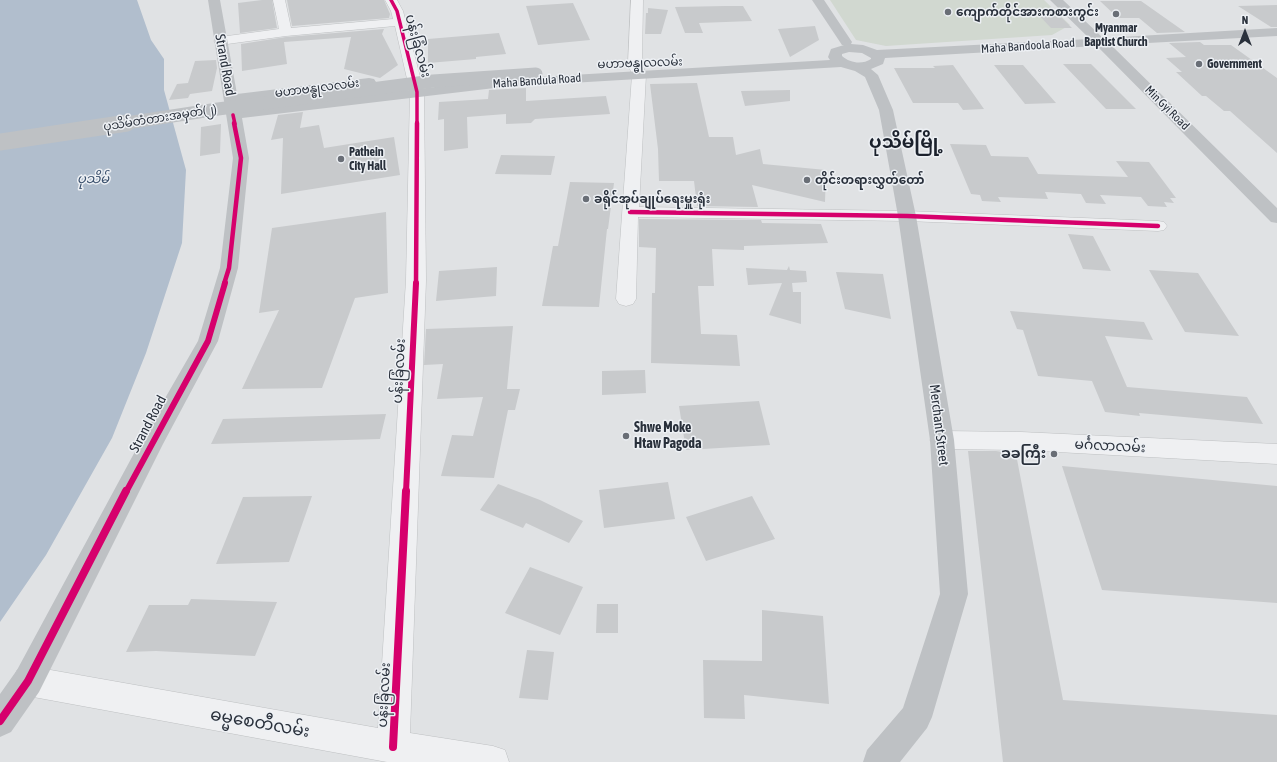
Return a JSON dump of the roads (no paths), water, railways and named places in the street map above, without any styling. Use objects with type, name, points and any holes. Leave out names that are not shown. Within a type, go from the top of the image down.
[{"type":"main road","name":"Strand Road","points":[[0,720],[28,681],[153,440],[208,341],[229,268],[241,158],[214,0]]},
{"type":"main road","points":[[818,0],[842,53],[871,64]]},
{"type":"main road","name":"Min Gyi Road","points":[[1056,0],[1277,218]]},
{"type":"main road","name":"Maha Bandoola Road","points":[[871,64],[1277,32]]},
{"type":"main road","name":"Maha Bandoola Road","points":[[1103,45],[1277,38]]},
{"type":"main road","points":[[842,53],[860,49],[871,64]]},
{"type":"main road","name":"Maha Bandula Road","points":[[232,107],[416,84],[503,83],[566,73],[842,53]]},
{"type":"main road","name":"မဟာဗန္ဓုလလမ်း","points":[[597,64],[637,69]]},
{"type":"main road","name":"Merchant Street","points":[[871,64],[886,110],[907,216],[942,440],[954,594],[916,717],[878,762]]},
{"type":"main road","points":[[416,84],[540,71],[566,73]]},
{"type":"main road","name":"ပုသိမ်တံတားအမှတ်(၂)","points":[[0,142],[218,109],[433,81],[540,71]]},
{"type":"street","points":[[279,0],[286,32]]},
{"type":"street","name":"ပန်းခြံလမ်း","points":[[391,0],[397,11],[416,84],[416,280],[393,747]]},
{"type":"street","points":[[626,298],[637,69],[637,0]]},
{"type":"street","points":[[220,41],[286,32],[399,22]]},
{"type":"street","points":[[630,212],[907,216],[1158,226]]},
{"type":"street","name":"မင်္ဂလာလမ်း","points":[[942,440],[1021,441],[1277,454]]},
{"type":"street","name":"ဓမ္မစေတီလမ်း","points":[[28,681],[393,747],[493,762]]},
{"type":"water","name":"ပုသိမ်","points":[[0,0],[137,0],[151,40],[164,59],[164,90],[186,170],[182,243],[146,353],[112,438],[46,555],[0,622]]},
{"type":"place","name":"ကျောက်တိုင်အားကစားကွင်း","points":[[948,12]]},
{"type":"place","name":"Myanmar Baptist Church","points":[[1116,14]]},
{"type":"place","name":"Government","points":[[1199,64]]},
{"type":"place","name":"Pathein City Hall","points":[[341,159]]},
{"type":"place","name":"တိုင်းတရားလွှတ်တော်","points":[[807,180]]},
{"type":"place","name":"ခရိုင်အုပ်ချုပ်ရေးမှူးရုံး","points":[[586,199]]},
{"type":"place","name":"Shwe Moke Htaw Pagoda","points":[[626,436]]},
{"type":"place","name":"ခခကြီး","points":[[1054,454]]},
{"type":"district","name":"ပုသိမ်မြို့","points":[[906,142]]}]
